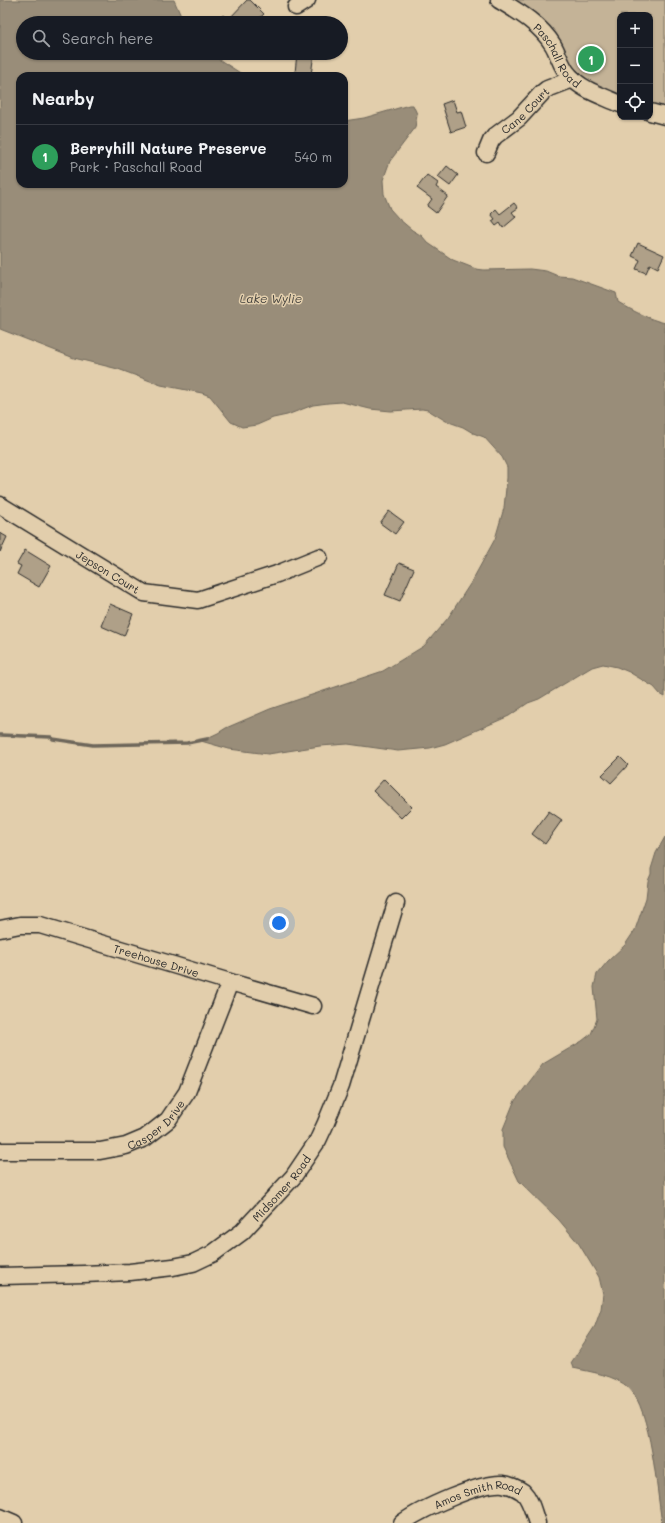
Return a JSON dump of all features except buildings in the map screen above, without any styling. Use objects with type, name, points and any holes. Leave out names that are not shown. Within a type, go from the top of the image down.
[{"type":"street","name":"Paschall Road","points":[[498,0],[526,17],[540,28],[554,46],[564,70],[573,79],[599,95],[617,103]]},
{"type":"street","name":"Cane Court","points":[[486,153],[495,136],[520,118],[542,93],[547,89],[573,79]]},
{"type":"street","points":[[653,113],[665,116]]},
{"type":"street","name":"Jepson Court","points":[[0,505],[144,593],[198,600],[277,574],[318,557]]},
{"type":"street","name":"Midsomer Road","points":[[0,1276],[130,1272],[172,1267],[193,1263],[212,1254],[242,1232],[293,1177],[318,1140],[341,1086],[396,903]]},
{"type":"street","name":"Treehouse Drive","points":[[0,929],[20,925],[40,925],[313,1006]]},
{"type":"street","name":"Casper Drive","points":[[0,1151],[100,1151],[126,1146],[145,1138],[168,1120],[187,1092],[230,982]]},
{"type":"street","name":"Amos Smith Road","points":[[402,1523],[444,1501],[474,1490],[501,1484],[517,1488],[523,1493],[531,1504],[536,1523]]},
{"type":"street","points":[[0,1517],[14,1523]]},
{"type":"shaded area","points":[[506,0],[665,0],[665,113],[653,111],[653,12],[617,12],[617,99],[581,81]]},
{"type":"water","name":"Lake Wylie","points":[[0,0],[174,0],[181,16],[16,16],[16,60],[220,60],[239,72],[16,72],[16,188],[348,188],[348,120],[364,118],[413,105],[417,114],[415,128],[390,161],[383,180],[384,194],[390,209],[399,219],[422,236],[428,243],[453,260],[476,269],[530,269],[546,271],[558,276],[572,277],[616,293],[618,302],[629,309],[665,323],[665,697],[654,687],[629,672],[617,667],[603,664],[592,667],[539,699],[528,703],[509,716],[445,744],[430,748],[398,751],[348,744],[320,746],[268,754],[229,749],[201,741],[226,728],[270,709],[383,671],[424,646],[448,618],[472,581],[495,539],[504,508],[507,467],[502,457],[484,437],[446,421],[428,410],[391,411],[370,409],[342,402],[328,403],[313,405],[287,415],[273,418],[257,425],[242,427],[231,422],[210,396],[161,385],[118,369],[74,358],[0,329]]},
{"type":"water","points":[[665,837],[665,1523],[662,1523],[648,1432],[637,1398],[629,1388],[617,1380],[573,1368],[571,1363],[595,1326],[601,1309],[603,1294],[599,1277],[579,1244],[559,1220],[519,1181],[503,1147],[503,1129],[514,1102],[543,1064],[591,1034],[597,1019],[594,987],[597,974],[625,945],[635,930],[646,898],[648,881],[656,853]]},
{"type":"waterway","points":[[0,735],[51,737],[53,739],[93,745],[187,743],[207,739]]},
{"type":"place","name":"Berryhill Nature Preserve","points":[[591,59]]}]
